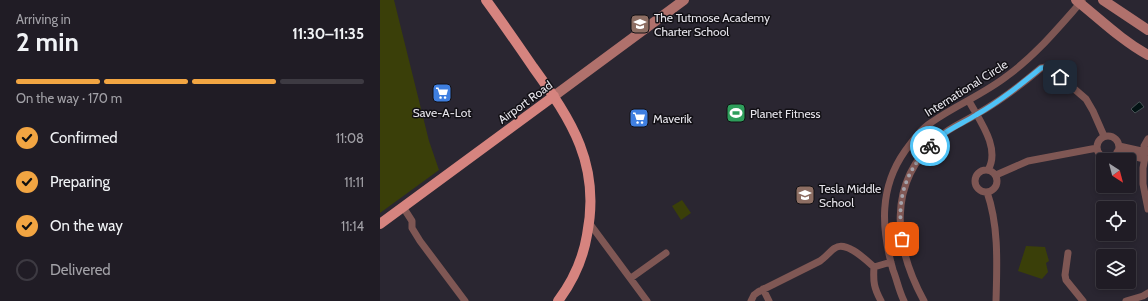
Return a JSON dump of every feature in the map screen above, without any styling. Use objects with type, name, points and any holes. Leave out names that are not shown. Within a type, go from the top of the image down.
[{"type":"main road","points":[[486,0],[554,96],[571,123],[589,172],[592,208],[586,243],[577,269],[558,301]]},
{"type":"main road","name":"Airport Road","points":[[380,224],[684,0]]},
{"type":"main road","points":[[1103,0],[1148,30]]},
{"type":"main road","points":[[1080,1],[1114,33],[1148,55]]},
{"type":"street","name":"International Circle","points":[[904,301],[891,262],[885,231],[884,212],[888,189],[895,167],[908,147],[926,127],[938,118],[997,84],[1024,63],[1046,42],[1080,1]]},
{"type":"street","points":[[924,301],[911,275],[902,239],[899,212],[909,175],[914,165],[932,143],[946,131],[1002,99],[1041,68],[1046,67],[1050,68],[1086,99],[1093,110],[1104,136]]},
{"type":"street","points":[[969,101],[991,148],[992,164],[988,170]]},
{"type":"street","points":[[1104,136],[1112,136],[1116,139],[1118,149],[1112,157],[1104,157],[1098,152],[1098,141],[1104,136]]},
{"type":"street","points":[[1147,151],[1144,146],[1148,139]]},
{"type":"street","points":[[996,176],[1028,161],[1097,148]]},
{"type":"street","points":[[1118,149],[1147,151]]},
{"type":"street","points":[[1118,149],[1144,159]]},
{"type":"street","points":[[1147,151],[1144,159],[1143,184],[1148,209]]},
{"type":"street","points":[[988,170],[996,176],[997,183],[994,189],[987,192],[980,190],[976,185],[975,182],[977,175],[982,171],[988,170]]},
{"type":"street","points":[[987,192],[992,209],[996,245],[996,301]]},
{"type":"street","points":[[403,207],[412,221],[412,228],[420,241],[465,301]]},
{"type":"street","points":[[590,224],[647,301]]},
{"type":"street","points":[[751,301],[754,295],[820,261],[834,248],[839,246],[855,252],[874,267]]},
{"type":"street","points":[[630,278],[666,253]]},
{"type":"street","points":[[1068,253],[1065,276],[1066,280],[1083,301]]},
{"type":"street","points":[[874,267],[891,262]]},
{"type":"street","points":[[874,267],[874,288],[881,301]]},
{"type":"street","points":[[764,289],[770,301]]},
{"type":"street","points":[[1126,301],[1148,293]]},
{"type":"green space","points":[[380,0],[394,0],[429,141],[439,170],[380,213]]},
{"type":"green space","points":[[682,200],[691,213],[681,220],[672,206]]},
{"type":"green space","points":[[1026,246],[1045,247],[1049,261],[1046,263],[1048,272],[1042,279],[1018,271]]},
{"type":"shaded area","points":[[1139,102],[1144,107],[1135,113],[1131,109]]},
{"type":"way so far","points":[[902,239],[899,212],[903,193],[914,165],[930,146]]},
{"type":"place","name":"The Tutmose Academy Charter School","points":[[640,24]]},
{"type":"place","name":"Save-A-Lot","points":[[442,93]]},
{"type":"place","name":"Planet Fitness","points":[[736,113]]},
{"type":"place","name":"Maverik","points":[[639,118]]},
{"type":"place","name":"Tesla Middle School","points":[[805,195]]},
{"type":"route","points":[[930,146],[946,131],[1002,99],[1041,68],[1050,68],[1060,77]]}]
